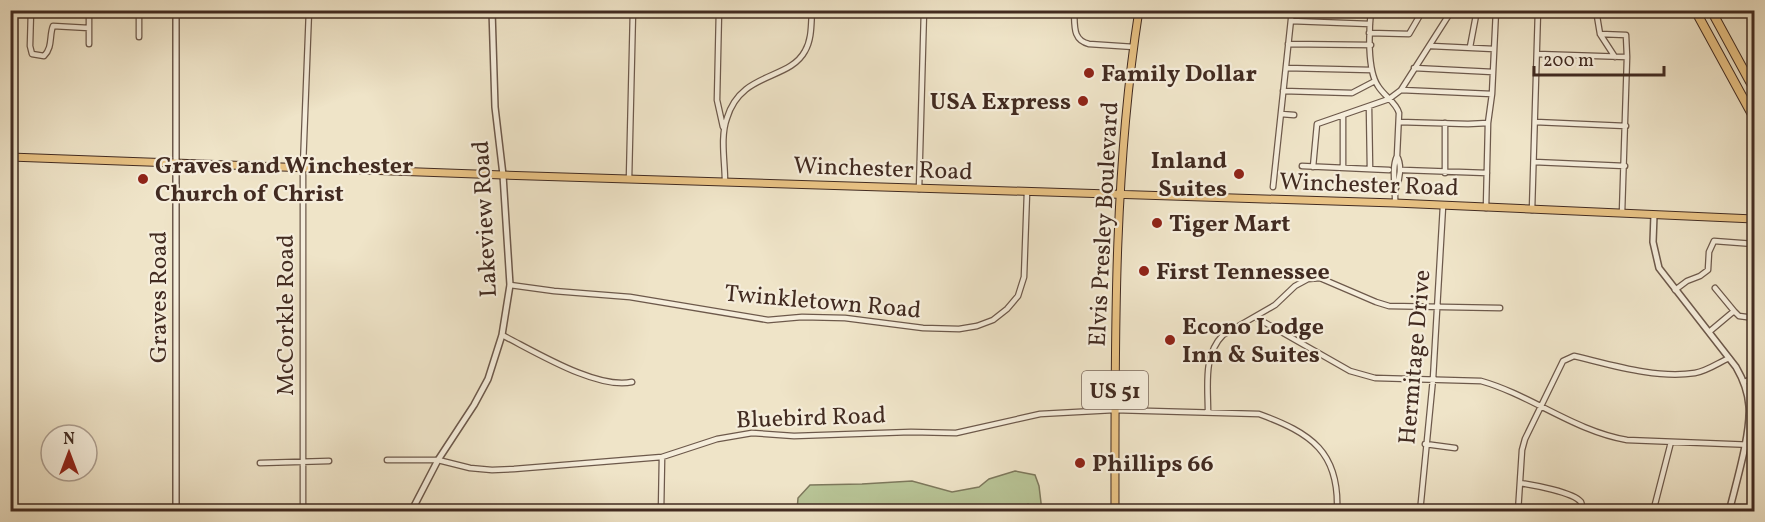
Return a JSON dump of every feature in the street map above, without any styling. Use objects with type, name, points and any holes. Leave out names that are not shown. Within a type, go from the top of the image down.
[{"type":"highway","points":[[1695,10],[1755,118]]},
{"type":"highway","points":[[1711,10],[1755,89]]},
{"type":"main road","name":"Elvis Presley Boulevard","points":[[1115,512],[1114,410],[1120,195],[1139,10]]},
{"type":"main road","name":"Winchester Road","points":[[10,157],[919,189],[1395,202],[1755,219]]},
{"type":"street","points":[[32,10],[30,46],[32,54],[44,56],[46,54],[50,48],[53,26],[89,28]]},
{"type":"street","points":[[89,10],[89,44]]},
{"type":"street","points":[[140,10],[140,37]]},
{"type":"street","name":"Graves Road","points":[[176,10],[176,512]]},
{"type":"street","name":"McCorkle Road","points":[[303,512],[303,166],[309,10]]},
{"type":"street","name":"Lakeview Road","points":[[411,512],[438,460],[488,379],[502,335],[510,285],[503,175],[495,107],[492,10]]},
{"type":"street","points":[[629,179],[633,10]]},
{"type":"street","points":[[719,10],[717,100],[723,129],[726,182]]},
{"type":"street","points":[[723,129],[731,106],[740,94],[754,82],[795,64],[806,51],[811,31],[812,10]]},
{"type":"street","points":[[919,189],[924,10]]},
{"type":"street","points":[[1074,10],[1076,35],[1082,42],[1134,47]]},
{"type":"street","points":[[1274,187],[1292,10]]},
{"type":"street","points":[[1371,10],[1371,70],[1375,81],[1398,109],[1397,156],[1400,160],[1396,170],[1399,180],[1395,202]]},
{"type":"street","points":[[1370,33],[1409,34],[1423,10]]},
{"type":"street","points":[[1313,167],[1317,124],[1389,99],[1401,90],[1452,10]]},
{"type":"street","points":[[1470,47],[1476,10]]},
{"type":"street","points":[[1486,208],[1488,123],[1492,94],[1496,10]]},
{"type":"street","points":[[1532,210],[1538,10]]},
{"type":"street","points":[[1596,10],[1600,34],[1615,57]]},
{"type":"street","points":[[1291,21],[1370,24]]},
{"type":"street","points":[[1600,34],[1626,35],[1626,126],[1622,214]]},
{"type":"street","points":[[1288,44],[1371,45]]},
{"type":"street","points":[[1431,46],[1494,48]]},
{"type":"street","points":[[1537,54],[1627,57]]},
{"type":"street","points":[[1286,68],[1371,70]]},
{"type":"street","points":[[1414,68],[1493,72]]},
{"type":"street","points":[[1283,91],[1352,93],[1375,81]]},
{"type":"street","points":[[1401,90],[1492,94]]},
{"type":"street","points":[[1369,107],[1370,169]]},
{"type":"street","points":[[1281,114],[1294,115]]},
{"type":"street","points":[[1343,116],[1343,168]]},
{"type":"street","points":[[1399,122],[1488,123]]},
{"type":"street","points":[[1535,122],[1626,126]]},
{"type":"street","points":[[1445,123],[1445,173]]},
{"type":"street","points":[[1534,162],[1625,166]]},
{"type":"street","points":[[1302,166],[1487,173]]},
{"type":"street","name":"Twinkletown Road","points":[[510,285],[630,297],[768,320],[802,317],[845,318],[923,328],[977,326],[993,320],[1018,296],[1024,277],[1027,192]]},
{"type":"street","name":"Hermitage Drive","points":[[1420,510],[1433,379],[1443,206]]},
{"type":"street","points":[[1654,215],[1653,242],[1659,268],[1729,358],[1744,382],[1749,406],[1745,444],[1729,512]]},
{"type":"street","points":[[1675,290],[1708,270],[1709,252],[1714,241],[1755,244]]},
{"type":"street","points":[[1208,412],[1209,363],[1213,347],[1223,335],[1275,305],[1296,286],[1308,279],[1320,278],[1389,306],[1438,305],[1500,308]]},
{"type":"street","points":[[1715,288],[1739,316],[1755,318]]},
{"type":"street","points":[[1709,332],[1734,311]]},
{"type":"street","points":[[1255,317],[1350,371],[1375,378],[1481,381],[1497,385],[1584,428],[1609,437],[1755,445]]},
{"type":"street","points":[[502,335],[593,379],[609,383],[632,382]]},
{"type":"street","points":[[1518,512],[1525,439],[1563,361],[1574,356],[1645,373],[1693,373],[1703,371],[1729,358]]},
{"type":"street","points":[[1744,382],[1755,378]]},
{"type":"street","name":"Bluebird Road","points":[[387,460],[438,460],[470,468],[492,470],[662,457],[717,439],[752,433],[794,436],[902,432],[956,433],[1040,414],[1114,410],[1259,414],[1279,421],[1310,438],[1331,462],[1336,478],[1337,512]]},
{"type":"street","points":[[1653,512],[1671,442]]},
{"type":"street","points":[[1425,444],[1455,448]]},
{"type":"street","points":[[660,512],[662,457]]},
{"type":"street","points":[[260,463],[329,461]]},
{"type":"street","points":[[1520,483],[1575,497],[1582,503],[1584,512]]},
{"type":"street","points":[[1420,510],[1452,511]]},
{"type":"green space","points":[[1015,471],[1035,475],[1039,486],[1042,511],[797,511],[798,498],[810,485],[912,481],[952,492],[979,487],[989,479]]},
{"type":"waterway","points":[[1026,512],[1028,504]]},
{"type":"place","name":"Family Dollar","points":[[1089,73]]},
{"type":"place","name":"USA Express","points":[[1083,101]]},
{"type":"place","name":"Inland Suites","points":[[1239,174]]},
{"type":"place","name":"Graves and Winchester Church of Christ","points":[[143,179]]},
{"type":"place","name":"Tiger Mart","points":[[1157,223]]},
{"type":"place","name":"First Tennessee","points":[[1144,271]]},
{"type":"place","name":"Econo Lodge Inn & Suites","points":[[1170,340]]},
{"type":"place","name":"Phillips 66","points":[[1080,463]]}]
